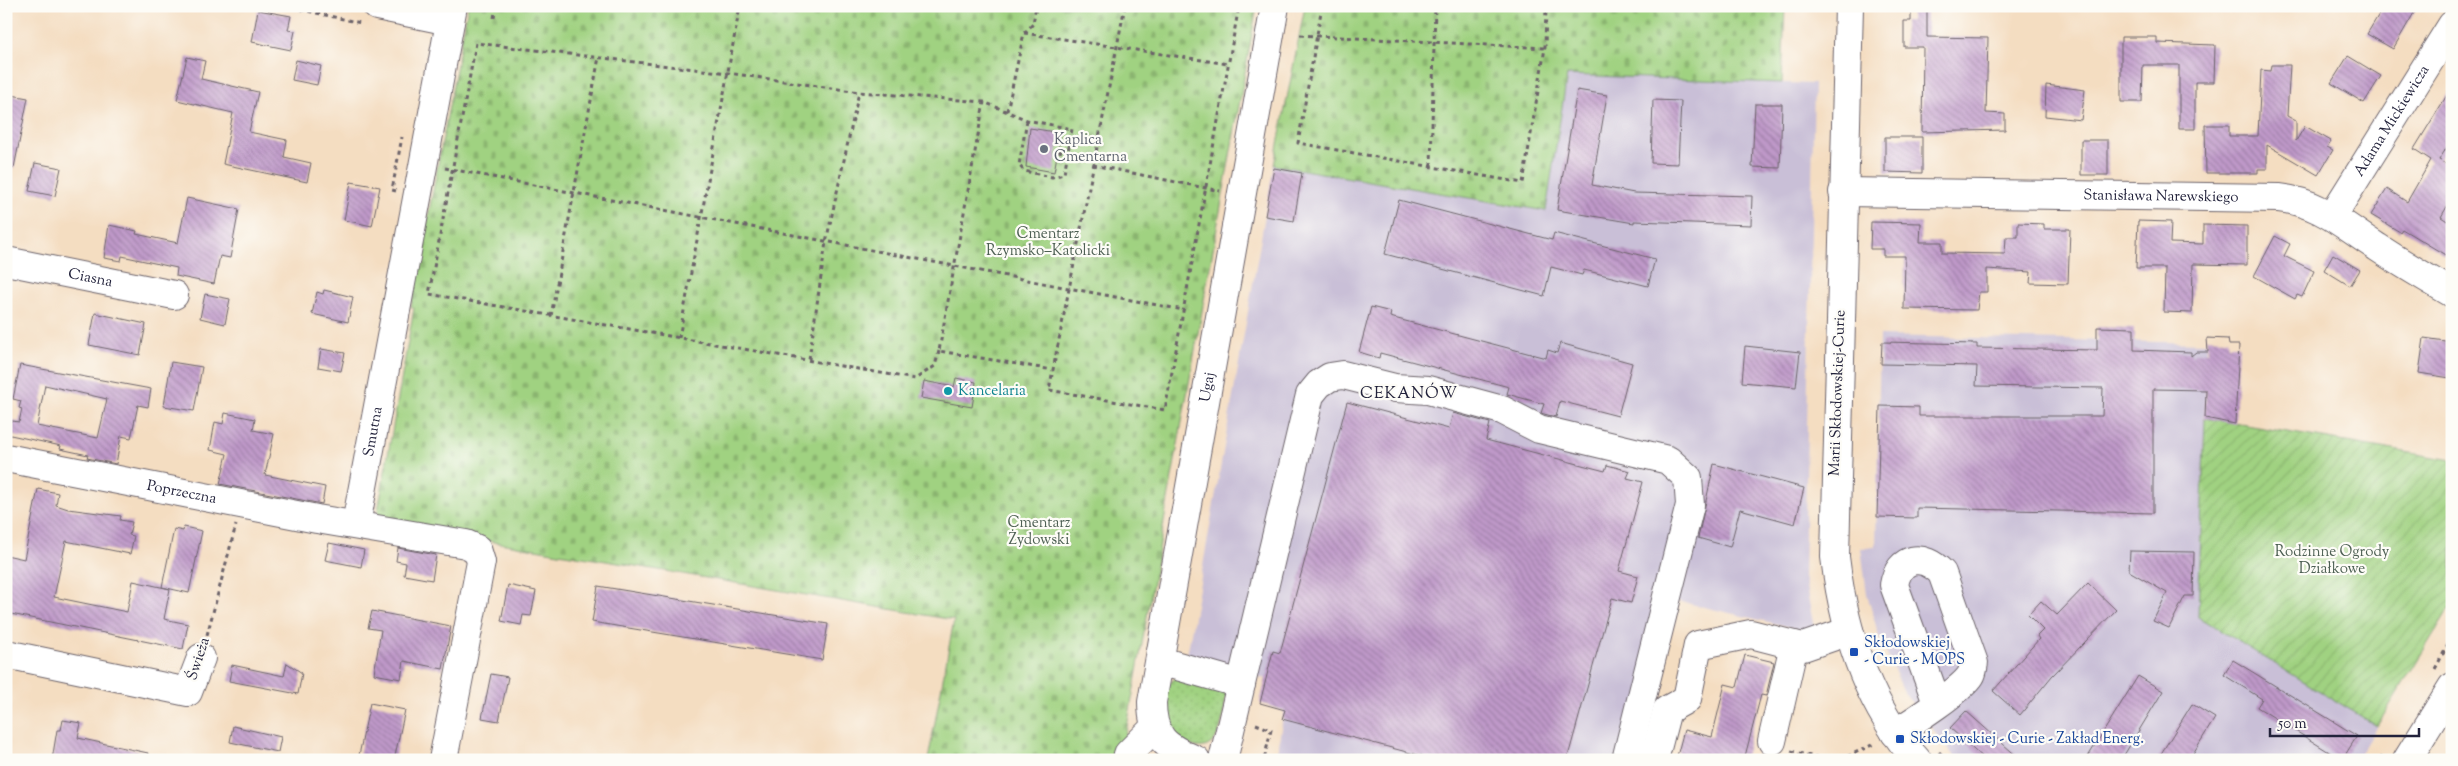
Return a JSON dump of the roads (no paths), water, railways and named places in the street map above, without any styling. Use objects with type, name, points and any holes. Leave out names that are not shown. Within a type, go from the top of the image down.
[{"type":"street","name":"Ugaj","points":[[1154,728],[1152,702],[1275,6]]},
{"type":"street","name":"Marii Skłodowskiej-Curie","points":[[1849,6],[1835,557],[1840,598],[1854,652],[1871,691],[1896,732],[1917,760]]},
{"type":"street","points":[[372,15],[452,14]]},
{"type":"street","name":"Smutna","points":[[356,524],[452,14]]},
{"type":"street","name":"Adama Mickiewicza","points":[[2332,215],[2452,25]]},
{"type":"street","name":"Stanisława Narewskiego","points":[[1843,192],[2279,198],[2299,200],[2332,215],[2375,246],[2452,293]]},
{"type":"street","name":"Ciasna","points":[[6,261],[174,295]]},
{"type":"street","points":[[1223,760],[1310,395],[1319,384],[1330,377],[1343,375],[1395,388],[1428,390],[1502,410],[1539,429],[1668,460],[1688,478],[1690,505],[1626,760]]},
{"type":"street","name":"Poprzeczna","points":[[6,458],[242,505],[356,524]]},
{"type":"street","points":[[356,524],[466,544],[477,549],[481,562],[443,760]]},
{"type":"street","points":[[1654,760],[1666,710],[1687,698],[1698,645],[1751,634],[1803,647],[1849,631]]},
{"type":"street","points":[[1772,741],[1794,645]]},
{"type":"street","name":"Świeża","points":[[6,654],[188,692],[201,658]]},
{"type":"street","points":[[1160,661],[1241,684]]},
{"type":"street","points":[[2407,760],[2452,687]]},
{"type":"street","points":[[1896,732],[1937,702]]},
{"type":"street","points":[[1127,760],[1128,754],[1154,728],[1170,747],[1196,760]]},
{"type":"place","name":"Kaplica Cmentarna","points":[[1044,149]]},
{"type":"place","name":"Kancelaria","points":[[948,391]]},
{"type":"place","name":"Skłodowskiej - Curie - MOPS","points":[[1854,652]]},
{"type":"place","name":"Skłodowskiej - Curie - Zakład Energ.","points":[[1900,739]]},
{"type":"district","name":"CEKANÓW","points":[[1409,394]]},
{"type":"park label","name":"Cmentarz Rzymsko–Katolicki","points":[[1048,242]]},
{"type":"park label","name":"Cmentarz Żydowski","points":[[1039,532]]},
{"type":"park label","name":"Rodzinne Ogrody Działkowe","points":[[2332,560]]}]
